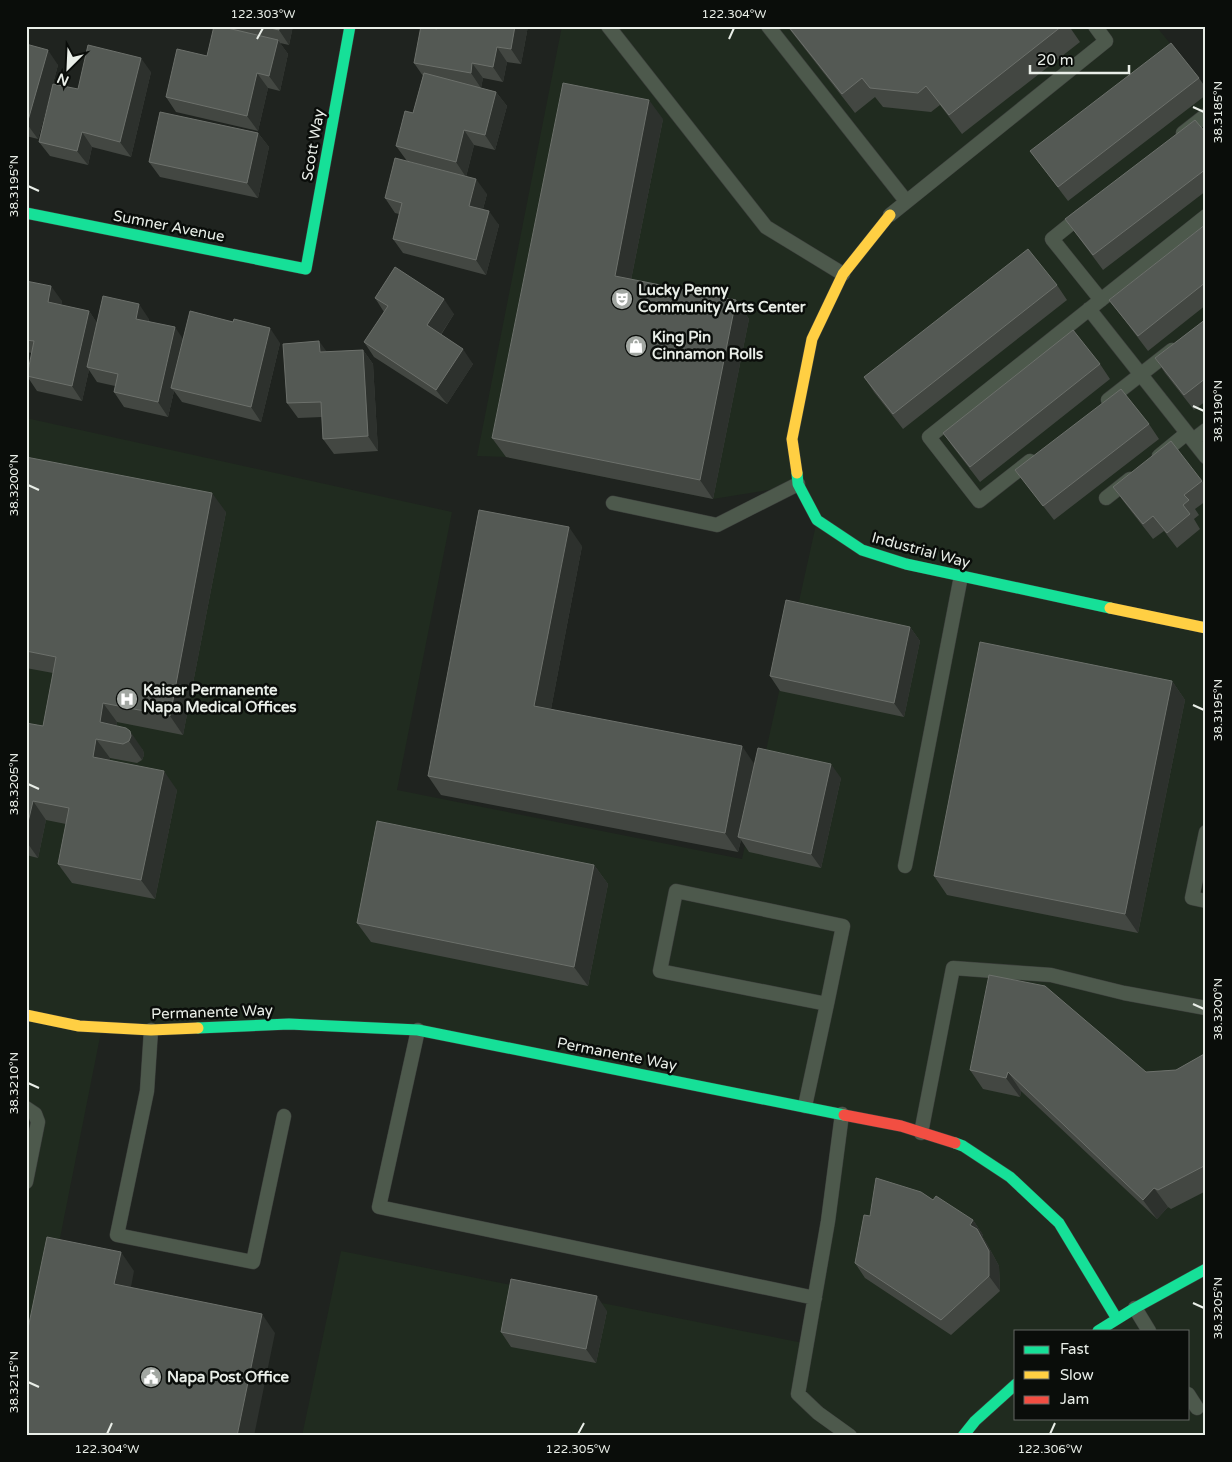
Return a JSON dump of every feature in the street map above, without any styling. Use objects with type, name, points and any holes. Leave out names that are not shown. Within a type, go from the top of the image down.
[{"type":"street","name":"Scott Way","points":[[306,269],[350,26]]},
{"type":"street","name":"Sumner Avenue","points":[[26,213],[306,269]]},
{"type":"street","name":"Industrial Way","points":[[890,215],[843,274],[812,339],[792,439],[798,484],[817,520],[862,550],[906,564],[1206,628]]},
{"type":"street","name":"Permanente Way","points":[[26,1015],[79,1026],[151,1030],[289,1024],[418,1030],[901,1126],[963,1146],[1010,1177],[1059,1223],[1117,1319]]},
{"type":"street","points":[[1100,1330],[1206,1269]]},
{"type":"street","points":[[963,1436],[975,1421],[1014,1386]]},
{"type":"lane","points":[[608,26],[766,227],[843,274]]},
{"type":"lane","points":[[768,26],[906,202]]},
{"type":"lane","points":[[890,215],[1106,41],[1095,26]]},
{"type":"lane","points":[[1175,140],[1206,115]]},
{"type":"lane","points":[[1091,208],[1052,239],[1101,300]]},
{"type":"lane","points":[[1041,453],[979,501],[929,437],[1206,216]]},
{"type":"lane","points":[[1090,309],[1206,457]]},
{"type":"lane","points":[[1095,410],[1184,340]]},
{"type":"lane","points":[[1106,498],[1147,465],[1190,437],[1206,430]]},
{"type":"lane","points":[[613,503],[717,525],[798,484]]},
{"type":"lane","points":[[905,866],[960,576]]},
{"type":"lane","points":[[1206,832],[1192,898],[1206,901]]},
{"type":"lane","points":[[805,1106],[827,1004],[843,926],[676,891],[660,971],[827,1004]]},
{"type":"lane","points":[[921,1133],[953,968],[1051,975],[1124,993],[1206,1008]]},
{"type":"lane","points":[[151,1030],[146,1091],[117,1236],[253,1262],[284,1116]]},
{"type":"lane","points":[[418,1030],[379,1207],[815,1298]]},
{"type":"lane","points":[[26,1108],[35,1114],[38,1122],[26,1182]]},
{"type":"lane","points":[[842,1114],[828,1221],[798,1394],[818,1413],[850,1436]]},
{"type":"lane","points":[[1135,1308],[1148,1330]]},
{"type":"lane","points":[[1190,1397],[1197,1408]]},
{"type":"shaded area","points":[[562,26],[1156,26],[1206,88],[1206,1436],[302,1436],[341,1251],[808,1344],[842,1114],[418,1030],[102,1027],[26,1409],[26,418],[452,512],[397,790],[742,859],[817,520],[799,485],[713,499],[506,457],[477,456]]},
{"type":"building","points":[[214,26],[278,40],[269,76],[257,73],[247,116],[166,97],[177,49],[207,56]]},
{"type":"building","points":[[262,26],[279,26],[279,30]]},
{"type":"building","points":[[421,26],[437,29],[438,26],[515,26],[511,49],[497,47],[493,67],[472,63],[471,73],[414,63]]},
{"type":"building","points":[[788,26],[1062,26],[949,115],[926,86],[918,93],[870,88],[862,78],[842,94]]},
{"type":"building","points":[[1171,43],[1199,78],[1058,187],[1030,151]]},
{"type":"building","points":[[26,44],[48,50],[27,124],[26,124]]},
{"type":"building","points":[[88,45],[141,58],[120,142],[82,132],[77,151],[39,142],[53,84],[78,89]]},
{"type":"building","points":[[424,73],[496,92],[485,135],[464,130],[456,162],[396,146],[405,111],[413,113]]},
{"type":"building","points":[[563,83],[649,100],[615,276],[736,300],[700,480],[492,438]]},
{"type":"building","points":[[160,112],[258,133],[247,183],[149,162]]},
{"type":"building","points":[[1195,120],[1206,133],[1206,169],[1093,255],[1065,219]]},
{"type":"building","points":[[395,158],[476,179],[469,206],[489,211],[476,260],[393,239],[402,203],[385,198]]},
{"type":"building","points":[[1206,224],[1206,282],[1138,336],[1109,300]]},
{"type":"building","points":[[1028,249],[1057,285],[893,414],[864,377]]},
{"type":"building","points":[[395,267],[444,299],[427,325],[463,349],[436,390],[364,342],[388,306],[375,298]]},
{"type":"building","points":[[26,281],[51,286],[48,302],[89,311],[72,386],[27,376],[34,341],[26,340]]},
{"type":"building","points":[[103,296],[139,304],[136,319],[175,327],[158,402],[114,392],[118,374],[87,367]]},
{"type":"building","points":[[190,311],[233,322],[234,319],[270,328],[251,407],[171,388]]},
{"type":"building","points":[[1206,319],[1206,378],[1184,395],[1155,358]]},
{"type":"building","points":[[1073,330],[1100,364],[970,467],[943,433]]},
{"type":"building","points":[[319,341],[320,352],[363,350],[368,436],[323,439],[321,402],[287,403],[283,344]]},
{"type":"building","points":[[1121,389],[1149,424],[1043,506],[1015,470]]},
{"type":"building","points":[[1171,441],[1202,481],[1184,495],[1189,500],[1183,505],[1190,514],[1167,533],[1153,516],[1143,524],[1113,487]]},
{"type":"building","name":"Kaiser Permanente Napa Medical Offices","points":[[26,457],[212,493],[170,716],[103,703],[100,722],[126,728],[130,731],[131,736],[129,741],[123,744],[96,739],[93,757],[164,771],[141,880],[58,864],[69,808],[33,801],[26,831],[26,723],[43,726],[56,657],[26,651]]},
{"type":"building","points":[[479,510],[569,527],[534,706],[742,746],[725,833],[428,776]]},
{"type":"building","points":[[786,600],[910,627],[894,703],[770,676]]},
{"type":"building","points":[[980,642],[1172,681],[1125,914],[934,876]]},
{"type":"building","points":[[758,748],[831,764],[811,854],[738,837]]},
{"type":"building","points":[[377,821],[594,865],[574,967],[357,923]]},
{"type":"building","points":[[989,975],[1045,986],[1146,1072],[1176,1070],[1206,1053],[1206,1165],[1158,1190],[1154,1188],[1143,1200],[1008,1072],[1006,1078],[970,1070]]},
{"type":"building","points":[[876,1178],[921,1192],[933,1200],[936,1196],[973,1220],[970,1225],[977,1229],[989,1251],[989,1276],[941,1320],[855,1263],[864,1215],[870,1216]]},
{"type":"building","name":"Napa Post Office","points":[[47,1237],[121,1252],[114,1284],[262,1314],[237,1436],[26,1436],[26,1338]]},
{"type":"building","points":[[511,1279],[597,1296],[586,1349],[501,1332]]},
{"type":"traffic: fast","points":[[26,213],[306,269],[350,26]]},
{"type":"traffic: fast","points":[[797,473],[798,484],[817,520],[862,550],[906,564],[1110,608]]},
{"type":"traffic: fast","points":[[198,1028],[289,1024],[418,1030],[844,1115]]},
{"type":"traffic: fast","points":[[955,1143],[963,1146],[1010,1177],[1059,1223],[1117,1319]]},
{"type":"traffic: fast","points":[[1100,1330],[1206,1269]]},
{"type":"traffic: fast","points":[[963,1436],[975,1421],[1014,1386]]},
{"type":"traffic: slow","points":[[797,473],[792,439],[812,339],[843,274],[890,215]]},
{"type":"traffic: slow","points":[[1110,608],[1206,628]]},
{"type":"traffic: slow","points":[[26,1015],[79,1026],[151,1030],[198,1028]]},
{"type":"traffic: jam","points":[[844,1115],[901,1126],[955,1143]]},
{"type":"place","name":"Lucky Penny Community Arts Center","points":[[622,299]]},
{"type":"place","name":"King Pin Cinnamon Rolls","points":[[636,346]]},
{"type":"place","name":"Kaiser Permanente Napa Medical Offices","points":[[127,699]]},
{"type":"place","name":"Napa Post Office","points":[[151,1377]]}]
